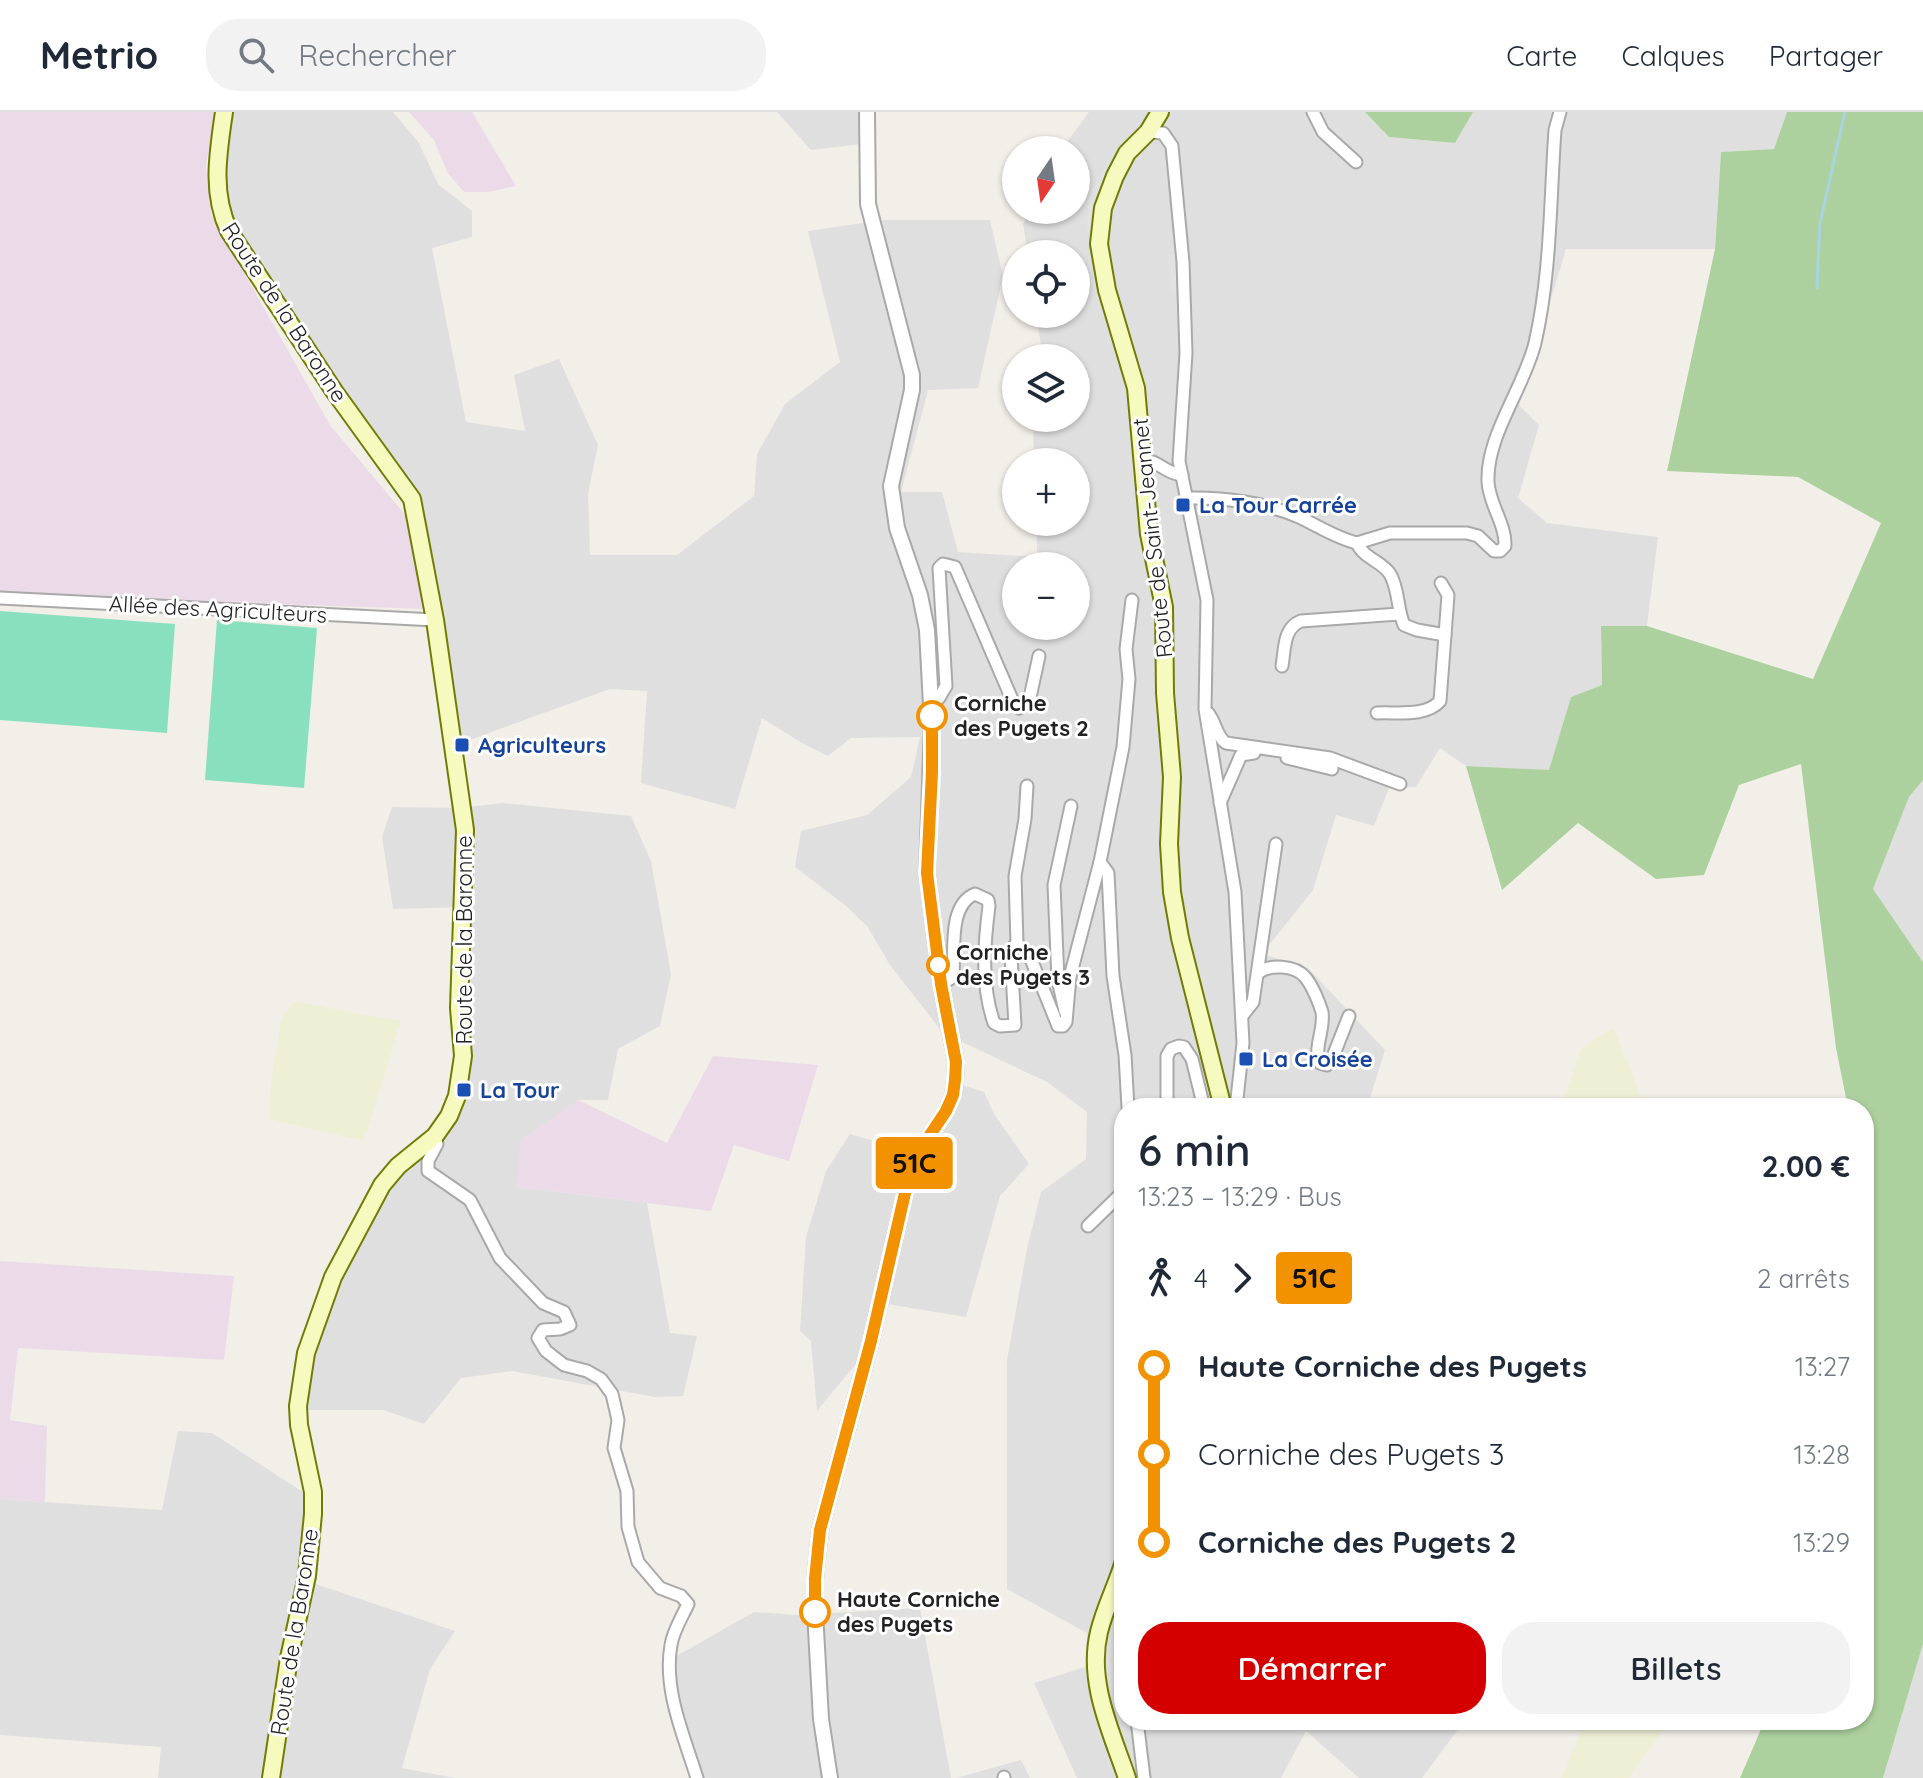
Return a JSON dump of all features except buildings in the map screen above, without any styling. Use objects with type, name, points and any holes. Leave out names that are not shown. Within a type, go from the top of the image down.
[{"type":"main road","name":"Route de la Baronne","points":[[224,112],[216,194],[229,231],[304,347],[412,499],[456,755],[465,845],[459,998],[462,1073],[449,1116],[435,1136],[398,1166],[382,1185],[333,1277],[306,1353],[299,1394],[299,1425],[313,1492],[313,1514],[307,1576],[286,1672],[271,1778]]},
{"type":"main road","name":"Route de Saint-Jeannet","points":[[1160,112],[1154,132],[1122,163],[1107,195],[1099,244],[1107,290],[1136,388],[1149,534],[1165,622],[1165,693],[1172,777],[1169,844],[1172,892],[1180,938],[1220,1098]]},
{"type":"main road","points":[[1154,132],[1167,112]]},
{"type":"main road","points":[[1114,1592],[1101,1625],[1096,1665],[1103,1705],[1127,1778]]},
{"type":"street","points":[[830,1778],[821,1719],[817,1657],[815,1579],[820,1530],[871,1341],[908,1180],[922,1147],[953,1095],[956,1062],[941,984],[927,873],[932,772],[926,618],[897,528],[891,486],[912,390],[912,375],[868,204],[867,112]]},
{"type":"street","points":[[1313,112],[1323,132],[1356,162]]},
{"type":"street","points":[[1357,543],[1390,533],[1467,533],[1478,536],[1494,551],[1500,551],[1505,546],[1488,483],[1498,436],[1530,362],[1535,341],[1549,260],[1555,130],[1560,112]]},
{"type":"street","points":[[1154,132],[1172,146],[1183,262],[1186,353],[1179,446],[1207,600],[1205,709],[1235,892],[1243,1043],[1237,1098]]},
{"type":"street","points":[[1143,460],[1155,462],[1169,473],[1182,475]]},
{"type":"street","points":[[1188,498],[1206,497],[1270,508],[1357,543],[1366,557],[1387,570],[1394,581],[1399,614],[1404,625],[1445,635]]},
{"type":"street","points":[[931,700],[939,698],[946,686],[939,568],[943,564],[955,567],[1014,704],[1019,708],[1029,702],[1039,656]]},
{"type":"street","points":[[1377,713],[1424,711],[1434,708],[1440,701],[1448,595],[1441,583]]},
{"type":"street","name":"Allée des Agriculteurs","points":[[0,598],[435,620]]},
{"type":"street","points":[[1017,944],[1029,954],[1058,1026],[1063,1026],[1067,1015],[1070,977],[1100,862],[1121,759],[1128,700],[1126,649],[1132,600]]},
{"type":"street","points":[[1282,666],[1287,632],[1292,624],[1399,614]]},
{"type":"street","points":[[1205,709],[1213,719],[1219,738],[1226,743],[1330,758],[1400,784]]},
{"type":"street","points":[[1220,804],[1241,755],[1246,752],[1268,753],[1332,769]]},
{"type":"street","points":[[941,984],[953,974],[955,927],[962,903],[975,894],[983,896],[989,906],[985,936],[988,1000],[994,1023],[1000,1026],[1015,1025],[1011,956],[1017,944],[1015,876],[1027,807],[1027,786]]},
{"type":"street","points":[[1067,1015],[1058,980],[1054,885],[1071,806]]},
{"type":"street","points":[[1242,1016],[1253,1002],[1276,844]]},
{"type":"street","points":[[1100,862],[1108,873],[1113,976],[1125,1055],[1127,1098]]},
{"type":"street","points":[[1258,973],[1265,967],[1281,967],[1299,972],[1307,978],[1324,1024],[1317,1057],[1320,1063],[1327,1065],[1332,1059],[1349,1016]]},
{"type":"street","points":[[1167,1098],[1167,1056],[1171,1049],[1179,1046],[1189,1052],[1202,1098]]},
{"type":"street","points":[[435,1136],[437,1144],[428,1161],[428,1171],[470,1200],[500,1258],[543,1303],[564,1312],[570,1325],[543,1330],[538,1338],[546,1351],[564,1365],[587,1371],[601,1379],[612,1394],[618,1420],[614,1448],[627,1491],[628,1527],[638,1562],[660,1588],[681,1596],[688,1604],[671,1642],[669,1674],[672,1696],[697,1778]]},
{"type":"street","points":[[1088,1226],[1114,1201]]},
{"type":"street","points":[[1138,1730],[1144,1778]]},
{"type":"shaded area","points":[[0,112],[215,112],[206,166],[211,214],[330,425],[412,523],[426,609],[75,598],[0,592]]},
{"type":"shaded area","points":[[231,112],[393,112],[419,143],[438,184],[472,211],[472,237],[432,248],[466,422],[525,431],[514,375],[559,359],[598,445],[588,494],[590,555],[677,555],[754,496],[757,454],[785,404],[840,362],[808,231],[884,220],[990,220],[1002,280],[978,388],[928,390],[901,492],[942,492],[958,552],[1002,555],[1002,640],[1090,640],[1090,552],[1037,552],[1037,536],[1090,536],[1090,448],[1034,448],[1033,432],[1090,432],[1090,344],[1041,344],[1038,328],[1090,328],[1090,240],[1026,240],[1023,224],[1090,224],[1090,136],[1071,136],[1089,112],[1365,112],[1389,137],[1455,143],[1473,112],[1787,112],[1774,149],[1721,152],[1715,249],[1566,249],[1519,405],[1539,425],[1518,498],[1547,523],[1658,537],[1647,626],[1601,626],[1602,685],[1571,697],[1549,771],[1466,766],[1440,748],[1416,787],[1389,788],[1374,826],[1336,815],[1313,890],[1262,954],[1308,968],[1385,1050],[1370,1098],[1114,1098],[1114,1730],[1458,1730],[1422,1778],[1359,1778],[1306,1731],[1281,1778],[1077,1778],[1034,1683],[1085,1667],[1087,1633],[1007,1589],[1007,1360],[1027,1249],[1041,1192],[1086,1159],[1087,1112],[1047,1082],[943,1033],[890,965],[867,926],[795,867],[801,831],[867,815],[911,777],[920,737],[851,738],[828,756],[762,718],[735,809],[641,783],[647,691],[610,689],[456,745],[422,530],[316,351],[222,202],[219,153]]},
{"type":"shaded area","points":[[409,112],[472,112],[516,186],[488,192],[464,192],[447,172],[434,140]]},
{"type":"shaded area","points":[[777,112],[858,112],[861,144],[811,150]]},
{"type":"shaded area","points":[[1109,162],[1113,165],[1101,187],[1092,229],[1087,229],[1087,224],[1090,224],[1093,186]]},
{"type":"shaded area","points":[[1177,254],[1182,292],[1172,293],[1168,255]]},
{"type":"shaded area","points":[[1923,780],[1923,962],[1873,889],[1909,797]]},
{"type":"shaded area","points":[[503,803],[631,816],[651,861],[671,974],[660,1026],[618,1049],[608,1100],[578,1100],[517,1187],[647,1203],[670,1333],[697,1336],[683,1396],[655,1397],[512,1371],[461,1378],[424,1424],[383,1410],[301,1410],[308,1365],[323,1322],[370,1221],[394,1179],[450,1119],[462,1071],[465,907],[393,909],[382,837],[392,807],[459,808]]},
{"type":"shaded area","points":[[713,1056],[818,1065],[789,1161],[734,1145],[711,1211],[517,1187],[520,1141],[578,1100],[667,1143]]},
{"type":"shaded area","points":[[947,1080],[984,1092],[994,1114],[1029,1164],[1000,1196],[966,1317],[887,1304],[858,1361],[817,1411],[811,1341],[800,1331],[806,1237],[826,1171],[850,1134],[912,1152],[943,1102]]},
{"type":"shaded area","points":[[0,1261],[234,1276],[224,1360],[18,1348],[10,1420],[47,1426],[45,1502],[0,1499]]},
{"type":"shaded area","points":[[178,1431],[212,1433],[306,1494],[304,1580],[455,1631],[430,1669],[402,1768],[455,1778],[158,1778],[161,1747],[0,1735],[0,1499],[162,1510]]},
{"type":"shaded area","points":[[920,1608],[951,1778],[693,1778],[677,1727],[664,1663],[754,1612],[798,1615]]},
{"type":"shaded area","points":[[1923,1644],[1923,1778],[1883,1778]]},
{"type":"shaded area","points":[[1021,1760],[1030,1778],[956,1778]]},
{"type":"green space","points":[[1365,112],[1473,112],[1455,143],[1389,137]]},
{"type":"green space","points":[[1787,112],[1923,112],[1923,780],[1909,797],[1873,889],[1923,962],[1923,1644],[1883,1778],[1740,1778],[1761,1730],[1874,1730],[1874,1098],[1846,1098],[1836,1048],[1801,764],[1739,785],[1704,875],[1656,879],[1578,823],[1502,890],[1466,766],[1549,770],[1571,697],[1602,685],[1601,626],[1647,626],[1813,679],[1881,523],[1798,477],[1667,471],[1715,249],[1721,152],[1774,149]]},
{"type":"green space","points":[[0,611],[175,624],[167,733],[0,720]]},
{"type":"green space","points":[[217,620],[317,628],[304,788],[205,780]]},
{"type":"green space","points":[[296,1002],[401,1021],[364,1141],[269,1119],[271,1083],[281,1022],[287,1009]]},
{"type":"green space","points":[[1614,1028],[1641,1098],[1564,1098],[1581,1048]]},
{"type":"green space","points":[[1581,1730],[1663,1730],[1629,1778],[1562,1778]]},
{"type":"waterway","points":[[1817,288],[1820,223],[1845,112]]},
{"type":"bus line","name":"51C","points":[[815,1612],[820,1530],[871,1341],[908,1180],[922,1147],[946,1111],[955,1080],[956,1062],[941,984],[927,873],[932,716]]},
{"type":"place","name":"La Tour Carrée","points":[[1183,505]]},
{"type":"place","name":"Corniche des Pugets 2","points":[[932,716]]},
{"type":"place","name":"Agriculteurs","points":[[462,745]]},
{"type":"place","name":"Corniche des Pugets 3","points":[[938,965]]},
{"type":"place","name":"La Croisée","points":[[1246,1059]]},
{"type":"place","name":"La Tour","points":[[464,1090]]},
{"type":"place","name":"Haute Corniche des Pugets","points":[[815,1612]]}]
